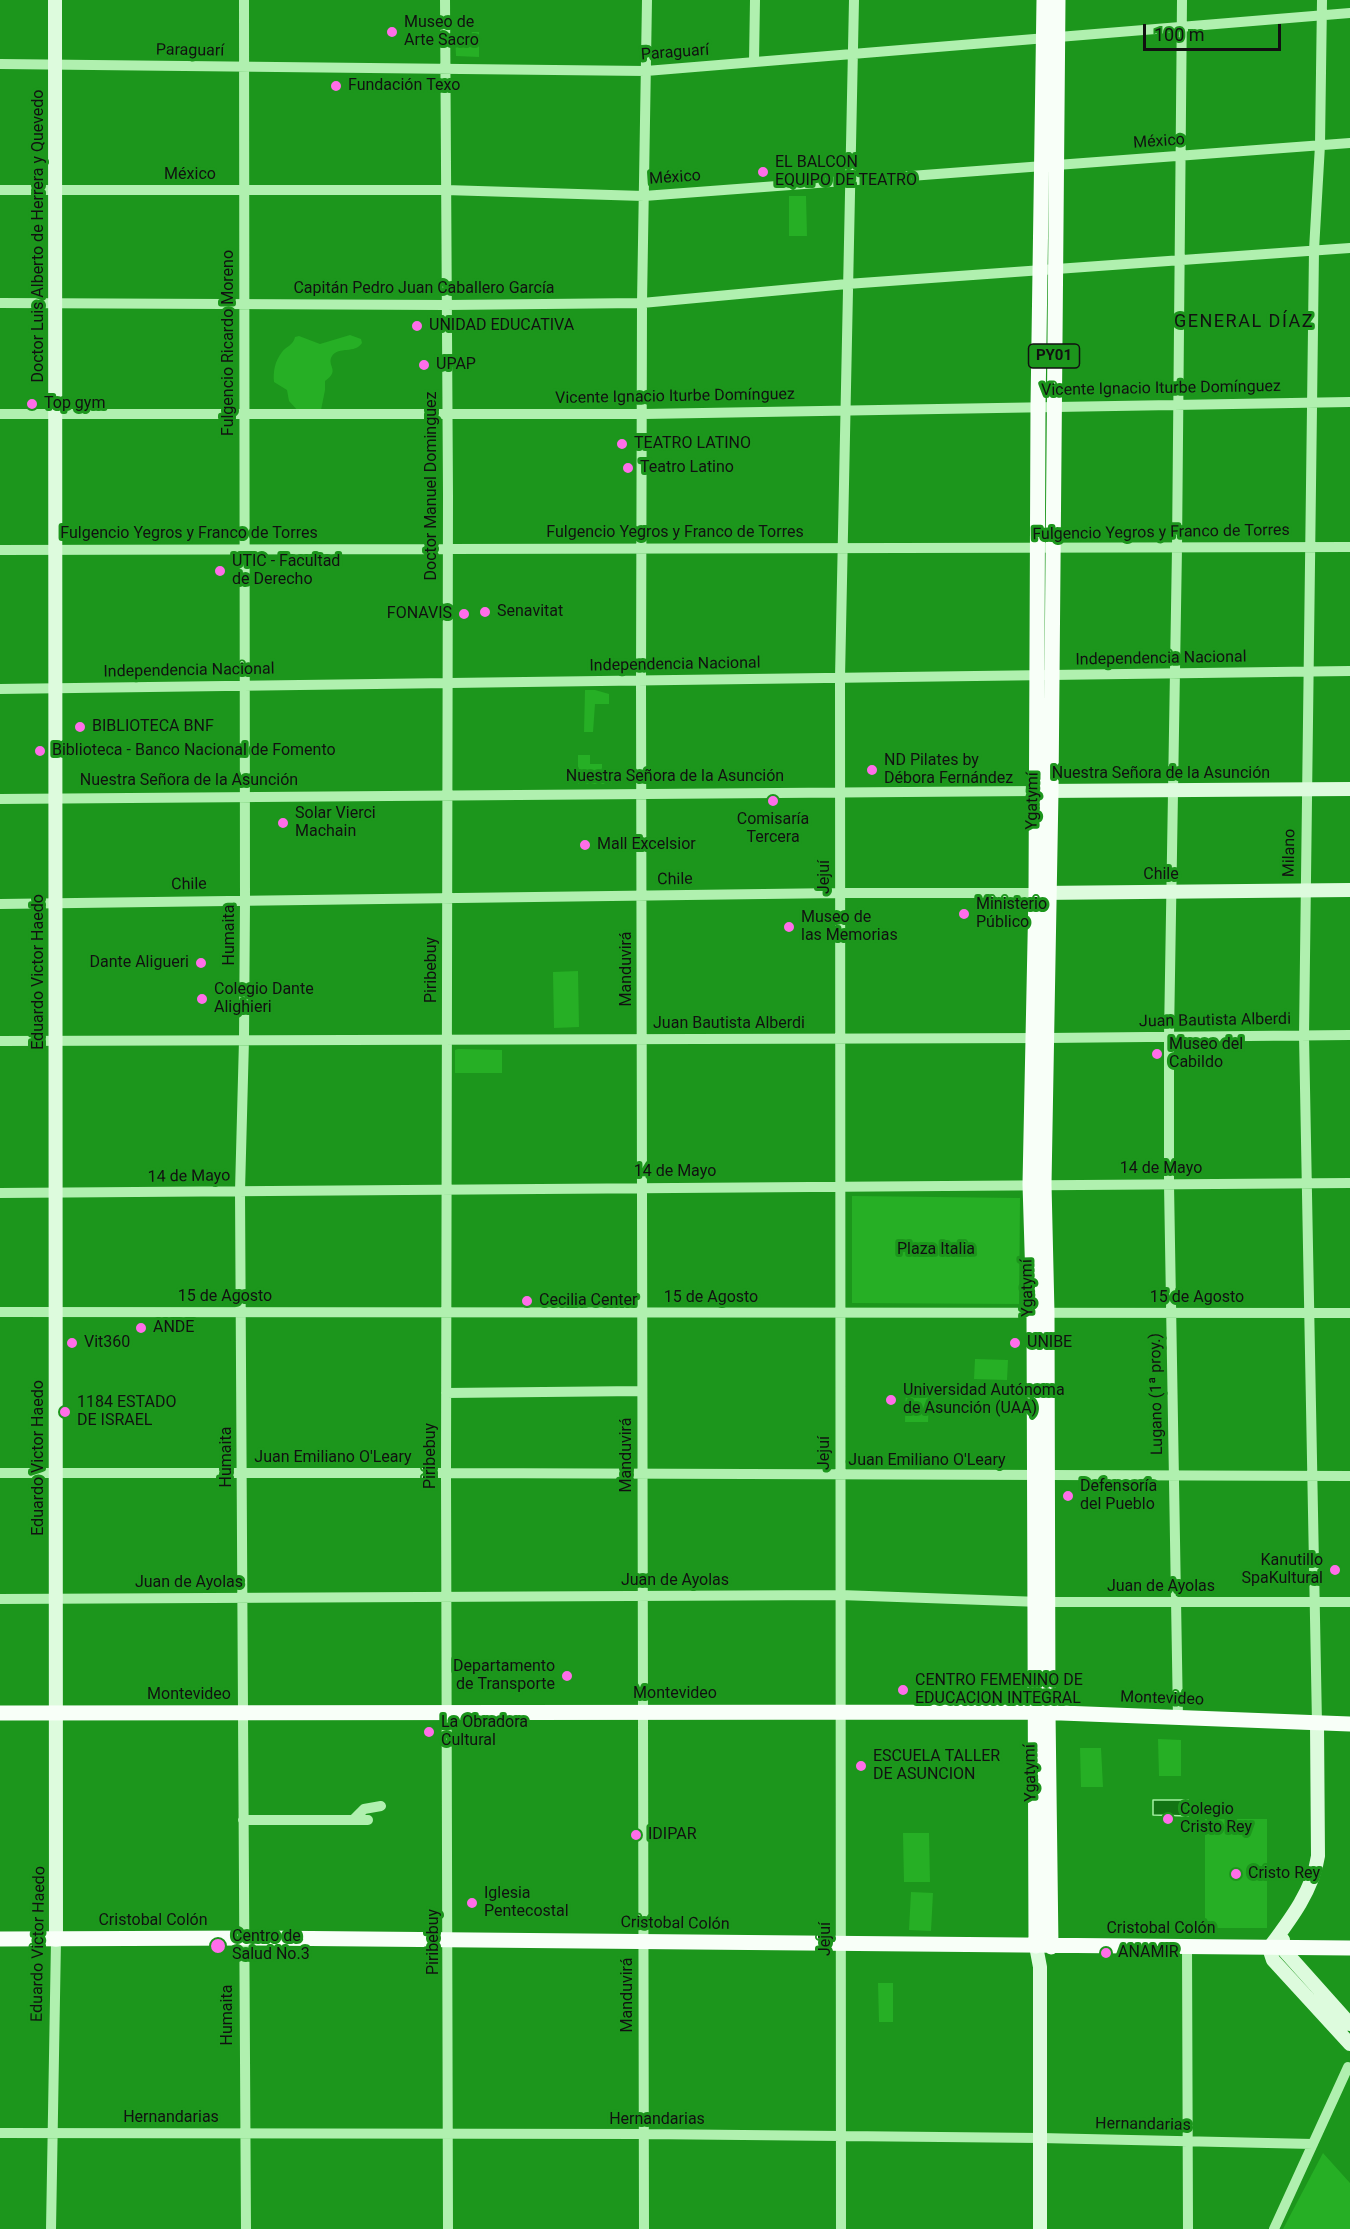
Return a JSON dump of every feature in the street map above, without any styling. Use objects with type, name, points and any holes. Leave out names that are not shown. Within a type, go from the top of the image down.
[{"type":"main road","name":"PY01","points":[[1044,0],[1051,37]]},
{"type":"main road","name":"PY01","points":[[1044,676],[1045,549],[1054,406],[1048,270],[1051,37],[1058,0]]},
{"type":"main road","name":"PY01","points":[[1045,549],[1038,406],[1048,270]]},
{"type":"main road","name":"Ygatymí","points":[[1044,676],[1043,893],[1037,1184],[1040,1313],[1044,1946]]},
{"type":"main road","name":"Montevideo","points":[[0,1713],[1041,1712],[1350,1724]]},
{"type":"main road","name":"Cristobal Colón","points":[[0,1939],[243,1938],[1350,1948]]},
{"type":"street","name":"Doctor Luis Alberto de Herrera y Quevedo","points":[[55,0],[56,688]]},
{"type":"street","name":"Fulgencio Ricardo Moreno","points":[[244,0],[244,686]]},
{"type":"street","name":"Doctor Manuel Dominguez","points":[[445,0],[448,683]]},
{"type":"street","name":"Manduvirá","points":[[644,2229],[641,681],[644,414],[642,303],[647,0]]},
{"type":"street","points":[[754,0],[754,62]]},
{"type":"street","name":"Jejuí","points":[[841,2229],[840,678],[854,0]]},
{"type":"street","name":"Lugano (1ª proy.)","points":[[1178,1718],[1168,1184],[1168,1036],[1178,548],[1182,0]]},
{"type":"street","name":"Milano","points":[[1317,1724],[1304,1035],[1314,250],[1320,145],[1322,0]]},
{"type":"street","name":"Paraguarí","points":[[0,64],[646,71],[1350,13]]},
{"type":"street","name":"México","points":[[0,190],[445,190],[644,196],[1350,143]]},
{"type":"street","name":"Capitán Pedro Juan Caballero García","points":[[0,303],[446,305],[642,303],[847,284],[1350,248]]},
{"type":"street","name":"Vicente Ignacio Iturbe Domínguez","points":[[0,414],[644,414],[1350,402]]},
{"type":"street","name":"Fulgencio Yegros y Franco de Torres","points":[[0,549],[1350,547]]},
{"type":"street","name":"Independencia Nacional","points":[[0,689],[1350,671]]},
{"type":"street","name":"Piribebuy","points":[[448,683],[446,1312],[448,2229]]},
{"type":"street","name":"Humaita","points":[[244,686],[245,900],[240,1312],[246,2229]]},
{"type":"street","name":"Eduardo Victor Haedo","points":[[51,2229],[56,1940],[56,688]]},
{"type":"street","name":"Nuestra Señora de la Asunción","points":[[0,799],[1350,789]]},
{"type":"street","name":"Chile","points":[[0,904],[840,893],[1350,890]]},
{"type":"street","name":"Juan Bautista Alberdi","points":[[0,1041],[1350,1035]]},
{"type":"street","name":"14 de Mayo","points":[[0,1192],[1350,1183]]},
{"type":"street","name":"15 de Agosto","points":[[0,1312],[1350,1313]]},
{"type":"street","points":[[446,1393],[642,1391]]},
{"type":"street","name":"Juan Emiliano O'Leary","points":[[0,1473],[1350,1476]]},
{"type":"street","name":"Juan de Ayolas","points":[[0,1599],[840,1595],[1041,1602],[1350,1602]]},
{"type":"street","points":[[1317,1724],[1318,1856],[1315,1873],[1284,1929],[1273,1960],[1350,2044]]},
{"type":"street","points":[[353,1820],[364,1809],[381,1806]]},
{"type":"street","points":[[243,1820],[368,1820]]},
{"type":"street","points":[[1040,2229],[1040,1967],[1044,1946]]},
{"type":"street","points":[[1187,1947],[1188,2229]]},
{"type":"street","points":[[1276,1948],[1350,2024]]},
{"type":"street","points":[[1274,2229],[1348,2067]]},
{"type":"street","name":"Hernandarias","points":[[0,2133],[644,2134],[1040,2138],[1314,2144]]},
{"type":"green space","points":[[472,32],[479,32],[479,57],[456,56],[455,36],[456,41],[468,42]]},
{"type":"green space","points":[[789,196],[806,196],[807,236],[789,236]]},
{"type":"green space","points":[[350,335],[361,339],[362,343],[355,348],[339,351],[332,356],[333,371],[325,381],[321,410],[300,413],[289,401],[287,390],[274,382],[275,366],[280,355],[295,337],[299,336],[320,344]]},
{"type":"green space","points":[[585,690],[609,694],[609,704],[595,704],[593,732],[584,732]]},
{"type":"green space","points":[[578,755],[590,755],[590,764],[602,764],[602,775],[612,774],[612,784],[578,784]]},
{"type":"green space","points":[[578,971],[579,1027],[554,1028],[553,972]]},
{"type":"green space","points":[[455,1050],[502,1050],[502,1073],[455,1073]]},
{"type":"green space","name":"Plaza Italia","points":[[852,1196],[1020,1198],[1019,1304],[852,1303]]},
{"type":"green space","points":[[975,1359],[1008,1360],[1007,1380],[974,1379]]},
{"type":"green space","points":[[906,1383],[930,1384],[928,1422],[905,1422]]},
{"type":"green space","points":[[1158,1739],[1181,1740],[1181,1776],[1159,1776]]},
{"type":"green space","points":[[1080,1748],[1101,1748],[1103,1787],[1081,1787]]},
{"type":"green space","name":"Cristo Rey","points":[[1205,1819],[1267,1819],[1267,1928],[1205,1928]]},
{"type":"green space","points":[[903,1833],[929,1833],[930,1882],[904,1882]]},
{"type":"green space","points":[[911,1892],[933,1893],[931,1931],[909,1930]]},
{"type":"green space","points":[[878,1983],[893,1983],[893,2022],[879,2022]]},
{"type":"green space","points":[[1323,2153],[1350,2183],[1350,2229],[1283,2229]]},
{"type":"shaded area","points":[[1153,1800],[1188,1800],[1188,1816],[1153,1815]]},
{"type":"place","name":"Museo de Arte Sacro","points":[[392,32]]},
{"type":"place","name":"Fundación Texo","points":[[336,86]]},
{"type":"place","name":"EL BALCON EQUIPO DE TEATRO","points":[[763,172]]},
{"type":"place","name":"UNIDAD EDUCATIVA","points":[[417,326]]},
{"type":"place","name":"UPAP","points":[[424,365]]},
{"type":"place","name":"Top gym","points":[[32,404]]},
{"type":"place","name":"TEATRO LATINO","points":[[622,444]]},
{"type":"place","name":"Teatro Latino","points":[[628,468]]},
{"type":"place","name":"UTIC - Facultad de Derecho","points":[[220,571]]},
{"type":"place","name":"Senavitat","points":[[485,612]]},
{"type":"place","name":"FONAVIS","points":[[464,614]]},
{"type":"place","name":"BIBLIOTECA BNF","points":[[80,727]]},
{"type":"place","name":"Biblioteca - Banco Nacional de Fomento","points":[[40,751]]},
{"type":"place","name":"ND Pilates by Débora Fernández","points":[[872,770]]},
{"type":"place","name":"Comisaría Tercera","points":[[773,801]]},
{"type":"place","name":"Solar Vierci Machain","points":[[283,823]]},
{"type":"place","name":"Mall Excelsior","points":[[585,845]]},
{"type":"place","name":"Ministerio Público","points":[[964,914]]},
{"type":"place","name":"Museo de las Memorias","points":[[789,927]]},
{"type":"place","name":"Dante Aligueri","points":[[201,963]]},
{"type":"place","name":"Colegio Dante Alighieri","points":[[202,999]]},
{"type":"place","name":"Museo del Cabildo","points":[[1157,1054]]},
{"type":"place","name":"Cecilia Center","points":[[527,1301]]},
{"type":"place","name":"ANDE","points":[[141,1328]]},
{"type":"place","name":"Vit360","points":[[72,1343]]},
{"type":"place","name":"UNIBE","points":[[1015,1343]]},
{"type":"place","name":"Universidad Autónoma de Asunción (UAA)","points":[[891,1400]]},
{"type":"place","name":"1184 ESTADO DE ISRAEL","points":[[65,1412]]},
{"type":"place","name":"Defensoría del Pueblo","points":[[1068,1496]]},
{"type":"place","name":"Kanutillo SpaKultural","points":[[1335,1570]]},
{"type":"place","name":"Departamento de Transporte","points":[[567,1676]]},
{"type":"place","name":"CENTRO FEMENINO DE EDUCACION INTEGRAL","points":[[903,1690]]},
{"type":"place","name":"La Obradora Cultural","points":[[429,1732]]},
{"type":"place","name":"ESCUELA TALLER DE ASUNCION","points":[[861,1766]]},
{"type":"place","name":"Colegio Cristo Rey","points":[[1168,1819]]},
{"type":"place","name":"IDIPAR","points":[[636,1835]]},
{"type":"place","name":"Cristo Rey","points":[[1236,1874]]},
{"type":"place","name":"Iglesia Pentecostal","points":[[472,1903]]},
{"type":"place","name":"Centro de Salud No.3","points":[[218,1946]]},
{"type":"place","name":"ANAMIR","points":[[1106,1953]]},
{"type":"district","name":"GENERAL DÍAZ","points":[[1244,322]]}]
